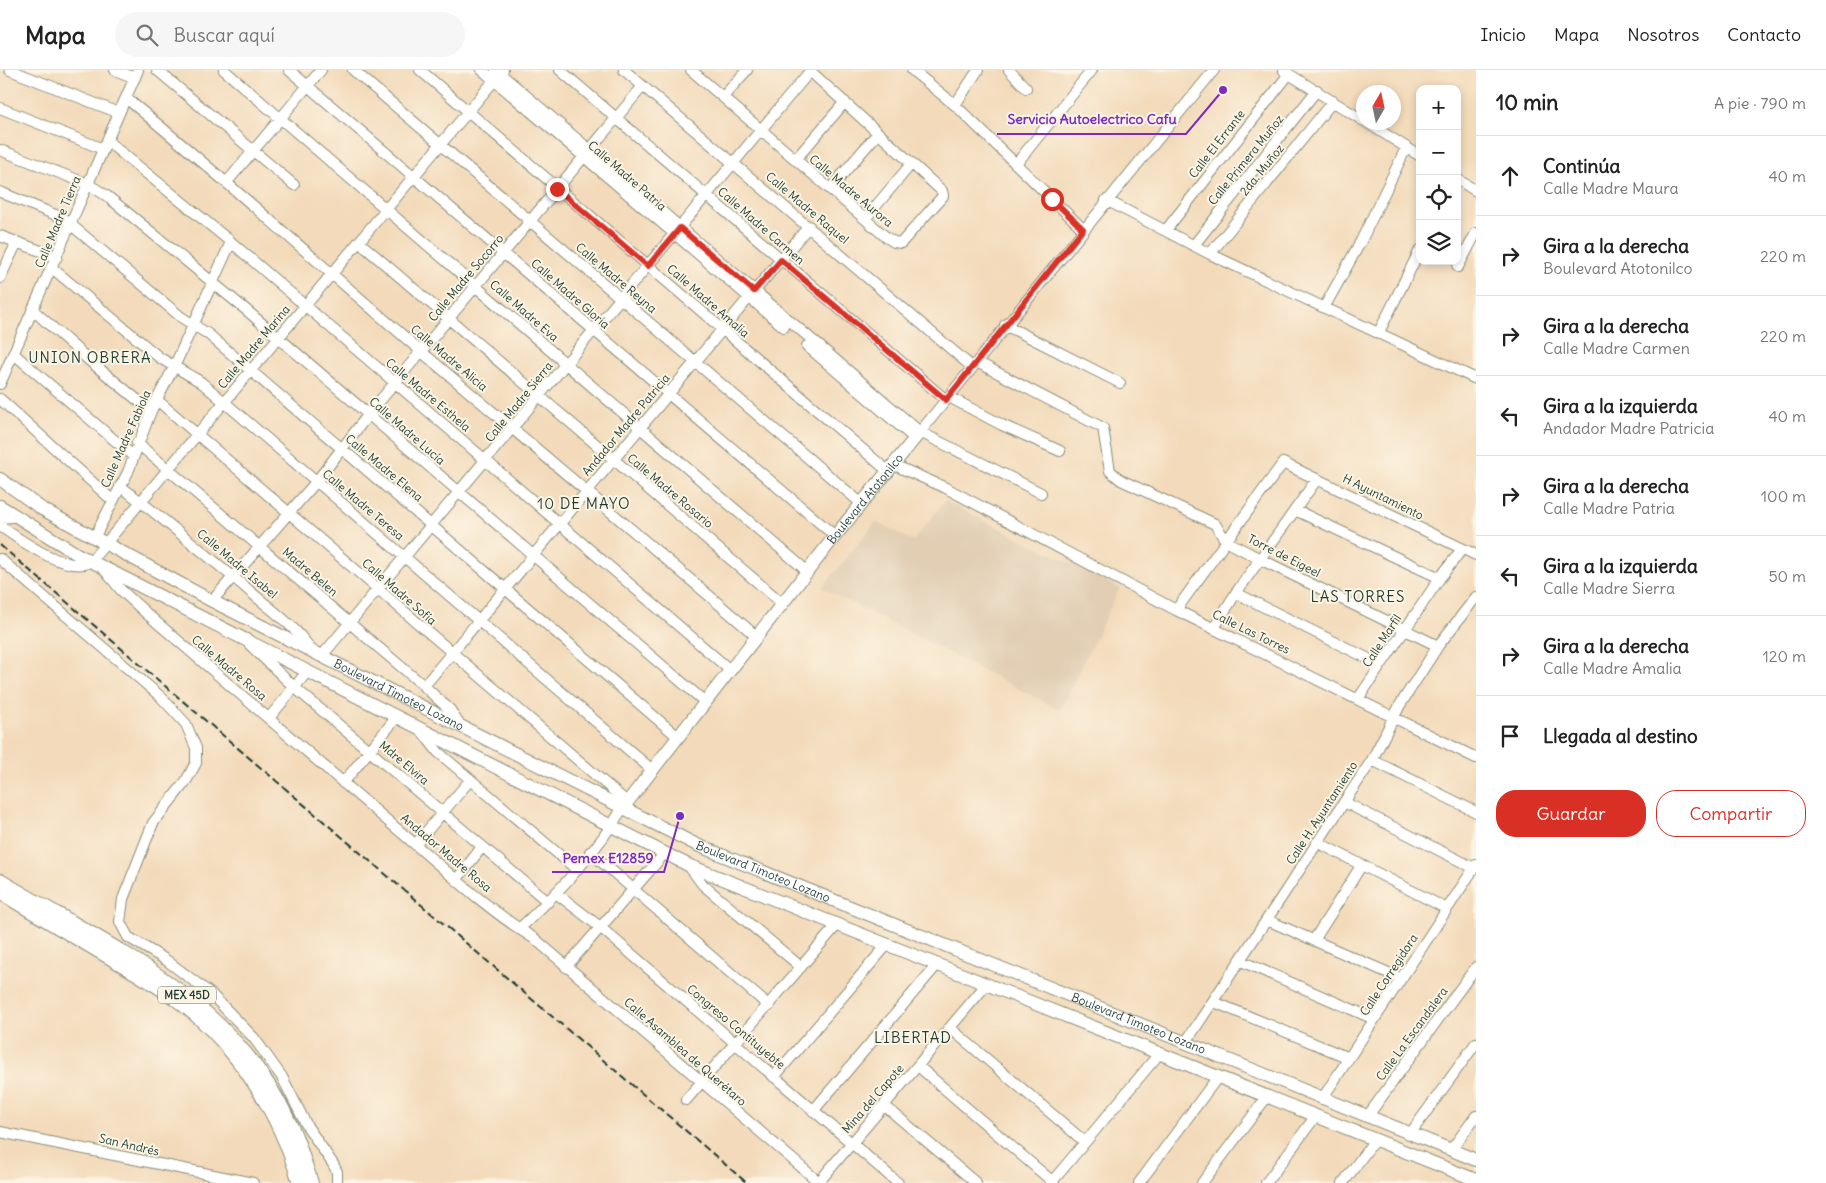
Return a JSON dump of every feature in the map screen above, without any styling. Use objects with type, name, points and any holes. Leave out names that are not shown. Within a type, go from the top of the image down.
[{"type":"highway","name":"MEX 45D","points":[[0,881],[170,983],[200,1006],[228,1033],[263,1077],[283,1111],[298,1145],[304,1179]]},
{"type":"highway","name":"MEX 45D","points":[[0,892],[147,980],[178,1000],[197,1017],[232,1053],[255,1082],[283,1134],[304,1179]]},
{"type":"main road","name":"Boulevard Atotonilco","points":[[624,805],[835,536],[917,436]]},
{"type":"main road","name":"Boulevard Timoteo Lozano","points":[[0,479],[42,510],[212,601],[393,693],[624,805],[697,845],[1476,1160]]},
{"type":"main road","name":"Boulevard Timoteo Lozano","points":[[0,506],[6,516],[97,564],[396,718],[688,865],[1158,1055],[1476,1180]]},
{"type":"main road","points":[[363,701],[370,691],[370,681]]},
{"type":"main road","points":[[383,711],[384,702],[393,693]]},
{"type":"main road","points":[[1059,1015],[1064,1014],[1070,1008],[1069,994]]},
{"type":"main road","points":[[1084,1025],[1085,1014],[1094,1004]]},
{"type":"street","points":[[10,70],[120,113]]},
{"type":"street","points":[[116,70],[136,74]]},
{"type":"street","points":[[157,70],[294,184]]},
{"type":"street","name":"Calle Madre Eva","points":[[224,70],[808,572]]},
{"type":"street","name":"Calle Madre Gloria","points":[[289,70],[835,536]]},
{"type":"street","points":[[227,182],[321,70]]},
{"type":"street","name":"Calle Madre Reyna","points":[[353,70],[862,504]]},
{"type":"street","name":"Calle Madre Amalia","points":[[420,70],[723,330],[891,469],[946,488],[1016,526]]},
{"type":"street","name":"Calle Madre Patria","points":[[482,70],[498,73],[587,154],[917,436],[1041,493]]},
{"type":"street","name":"Calle Madre Carmen","points":[[560,70],[781,260],[947,398],[1060,451]]},
{"type":"street","name":"Calle Madre Raquel","points":[[624,70],[975,364],[1094,422],[1105,431],[1113,475],[1215,524],[1226,541]]},
{"type":"street","name":"Calle Madre Aurora","points":[[691,70],[864,219],[898,244],[908,237],[937,205],[943,196],[942,191],[811,71]]},
{"type":"street","points":[[723,97],[747,70]]},
{"type":"street","points":[[912,70],[955,104],[1083,229]]},
{"type":"street","points":[[955,104],[978,70]]},
{"type":"street","points":[[1009,70],[1026,88]]},
{"type":"street","points":[[1016,164],[1092,70]]},
{"type":"street","name":"Boulevard Atotonilco","points":[[917,436],[1106,200],[1214,70]]},
{"type":"street","name":"Calle Madre Sierra","points":[[316,654],[350,621],[459,493],[733,162],[811,71]]},
{"type":"street","name":"Calle Madre Marina","points":[[97,564],[100,541],[141,502],[468,112],[498,73]]},
{"type":"street","points":[[1294,73],[1356,116]]},
{"type":"street","name":"Calle El Errante","points":[[1166,230],[1294,73]]},
{"type":"street","name":"Calle Madre Tierra","points":[[0,384],[3,368],[14,354],[136,74]]},
{"type":"street","name":"Calle Madre Socorro","points":[[212,601],[287,512],[316,482],[368,415],[396,384],[643,86]]},
{"type":"street","name":"Calle Primera Muñoz","points":[[1194,245],[1318,90]]},
{"type":"street","name":"Calle Madre Alicia","points":[[126,98],[227,182],[513,429],[588,490],[756,636]]},
{"type":"street","name":"2da. Muñoz","points":[[1210,254],[1333,101]]},
{"type":"street","points":[[795,160],[845,102]]},
{"type":"street","name":"Calle Madre Esthela","points":[[0,108],[105,145],[231,242],[730,670]]},
{"type":"street","points":[[1378,130],[1416,154]]},
{"type":"street","points":[[830,190],[878,134]]},
{"type":"street","points":[[1325,306],[1406,148]]},
{"type":"street","name":"Calle Madre Lucía","points":[[0,150],[88,184],[118,205],[278,337],[705,702]]},
{"type":"street","points":[[864,219],[912,163]]},
{"type":"street","points":[[1461,182],[1476,191]]},
{"type":"street","name":"Calle Madre Elena","points":[[0,192],[54,214],[70,225],[180,317],[193,324],[250,370],[432,524],[677,736]]},
{"type":"street","points":[[1106,200],[1210,254],[1325,306],[1476,379]]},
{"type":"street","name":"Andador Madre Patricia","points":[[424,686],[809,226]]},
{"type":"street","points":[[1458,267],[1476,233]]},
{"type":"street","points":[[0,236],[56,257]]},
{"type":"street","points":[[0,278],[17,242]]},
{"type":"street","name":"Calle Madre Fabiola","points":[[100,541],[112,500],[133,456],[150,410],[174,367],[231,242]]},
{"type":"street","name":"Calle Madre Rosario","points":[[359,242],[783,604]]},
{"type":"street","points":[[1379,332],[1416,258]]},
{"type":"street","name":"Calle Madre Teresa","points":[[52,268],[174,367],[194,377],[651,769]]},
{"type":"street","points":[[33,310],[91,362],[150,410]]},
{"type":"street","points":[[1006,325],[1120,383]]},
{"type":"street","points":[[14,354],[133,456]]},
{"type":"street","points":[[0,399],[112,500]]},
{"type":"street","name":"Calle Madre Sofía","points":[[157,400],[377,588],[624,805]]},
{"type":"street","name":"Madre Belen","points":[[137,443],[350,621],[450,710],[460,726]]},
{"type":"street","name":"H Ayuntamiento","points":[[1226,541],[1280,466],[1286,463],[1476,555]]},
{"type":"street","points":[[1214,628],[1236,593],[1317,479]]},
{"type":"street","name":"Calle Madre Isabel","points":[[120,486],[233,577],[293,629],[316,654]]},
{"type":"street","points":[[1295,510],[1440,578]]},
{"type":"street","points":[[0,526],[21,540],[65,563],[80,566],[97,564]]},
{"type":"street","name":"Calle Las Torres","points":[[1016,526],[1176,610],[1476,758]]},
{"type":"street","points":[[1176,610],[1226,541]]},
{"type":"street","name":"Torre de Eigeel","points":[[1226,541],[1438,646]]},
{"type":"street","name":"Calle Marfil","points":[[1358,699],[1404,629],[1462,549]]},
{"type":"street","points":[[0,558],[175,710],[186,724],[194,740],[197,754],[196,763],[186,781],[153,823],[123,900],[120,922],[128,937],[166,960],[211,994],[254,1038],[282,1077],[307,1126],[333,1164],[337,1172],[337,1183]]},
{"type":"street","name":"Calle Madre Rosa","points":[[97,564],[116,586],[146,614],[343,783]]},
{"type":"street","points":[[1236,593],[1382,664]]},
{"type":"street","name":"Calle H. Ayuntamiento","points":[[1186,1042],[1372,760],[1394,717],[1438,646],[1476,596]]},
{"type":"street","name":"Mdre Elvira","points":[[246,641],[294,687],[548,902]]},
{"type":"street","points":[[269,718],[307,672]]},
{"type":"street","points":[[343,783],[396,718]]},
{"type":"street","points":[[420,729],[428,741],[470,780],[576,869]]},
{"type":"street","points":[[1372,760],[1476,812]]},
{"type":"street","points":[[416,844],[470,780]]},
{"type":"street","name":"Andador Madre Rosa","points":[[343,783],[457,879],[519,929],[535,939]]},
{"type":"street","points":[[1344,802],[1475,866]]},
{"type":"street","name":"Boulevard Atotonilco","points":[[519,929],[556,893],[612,826],[624,805]]},
{"type":"street","points":[[1317,842],[1447,909]]},
{"type":"street","points":[[457,879],[482,847]]},
{"type":"street","points":[[590,852],[769,1006]]},
{"type":"street","points":[[566,967],[664,854]]},
{"type":"street","points":[[688,865],[703,884],[801,967]]},
{"type":"street","points":[[1314,940],[1361,866]]},
{"type":"street","name":"Calle Corregidora","points":[[1322,1098],[1475,866]]},
{"type":"street","name":"Congreso Contituyebte","points":[[556,893],[600,927],[898,1183]]},
{"type":"street","points":[[1267,920],[1400,978]]},
{"type":"street","points":[[686,1100],[837,925]]},
{"type":"street","name":"Calle Asamblea de Querétaro","points":[[535,939],[819,1183]]},
{"type":"street","points":[[774,1076],[886,946]]},
{"type":"street","points":[[1241,961],[1374,1019]]},
{"type":"street","points":[[813,1111],[936,966]]},
{"type":"street","name":"Calle La Escandalera","points":[[1367,1117],[1476,967]]},
{"type":"street","name":"Mina del Capote","points":[[819,1183],[986,985]]},
{"type":"street","points":[[1214,1002],[1349,1058]]},
{"type":"street","points":[[950,1028],[1085,1142]]},
{"type":"street","points":[[1410,1134],[1476,1043]]},
{"type":"street","points":[[918,1066],[1053,1182],[1158,1055]]},
{"type":"street","points":[[1139,1183],[1217,1078]]},
{"type":"street","points":[[1202,1183],[1266,1098]]},
{"type":"street","points":[[885,1106],[976,1183]]},
{"type":"street","points":[[1452,1150],[1476,1116]]},
{"type":"street","points":[[1266,1183],[1314,1117]]},
{"type":"street","name":"San Andrés","points":[[0,1132],[253,1183]]},
{"type":"street","points":[[1343,1183],[1374,1141]]},
{"type":"shaded area","points":[[945,501],[1120,588],[1060,710],[822,588],[876,522],[913,541]]},
{"type":"railway","points":[[0,545],[747,1183]]},
{"type":"place","name":"Servicio Autoelectrico Cafu","points":[[1223,90]]},
{"type":"place","name":"Pemex E12859","points":[[680,816]]},
{"type":"district","name":"UNION OBRERA","points":[[90,358]]},
{"type":"district","name":"10 DE MAYO","points":[[584,504]]},
{"type":"district","name":"LAS TORRES","points":[[1358,597]]},
{"type":"district","name":"LIBERTAD","points":[[913,1038]]},
{"type":"route","points":[[557,189],[648,266],[680,228],[754,291],[781,260],[946,400],[1083,229],[1052,199]]}]
